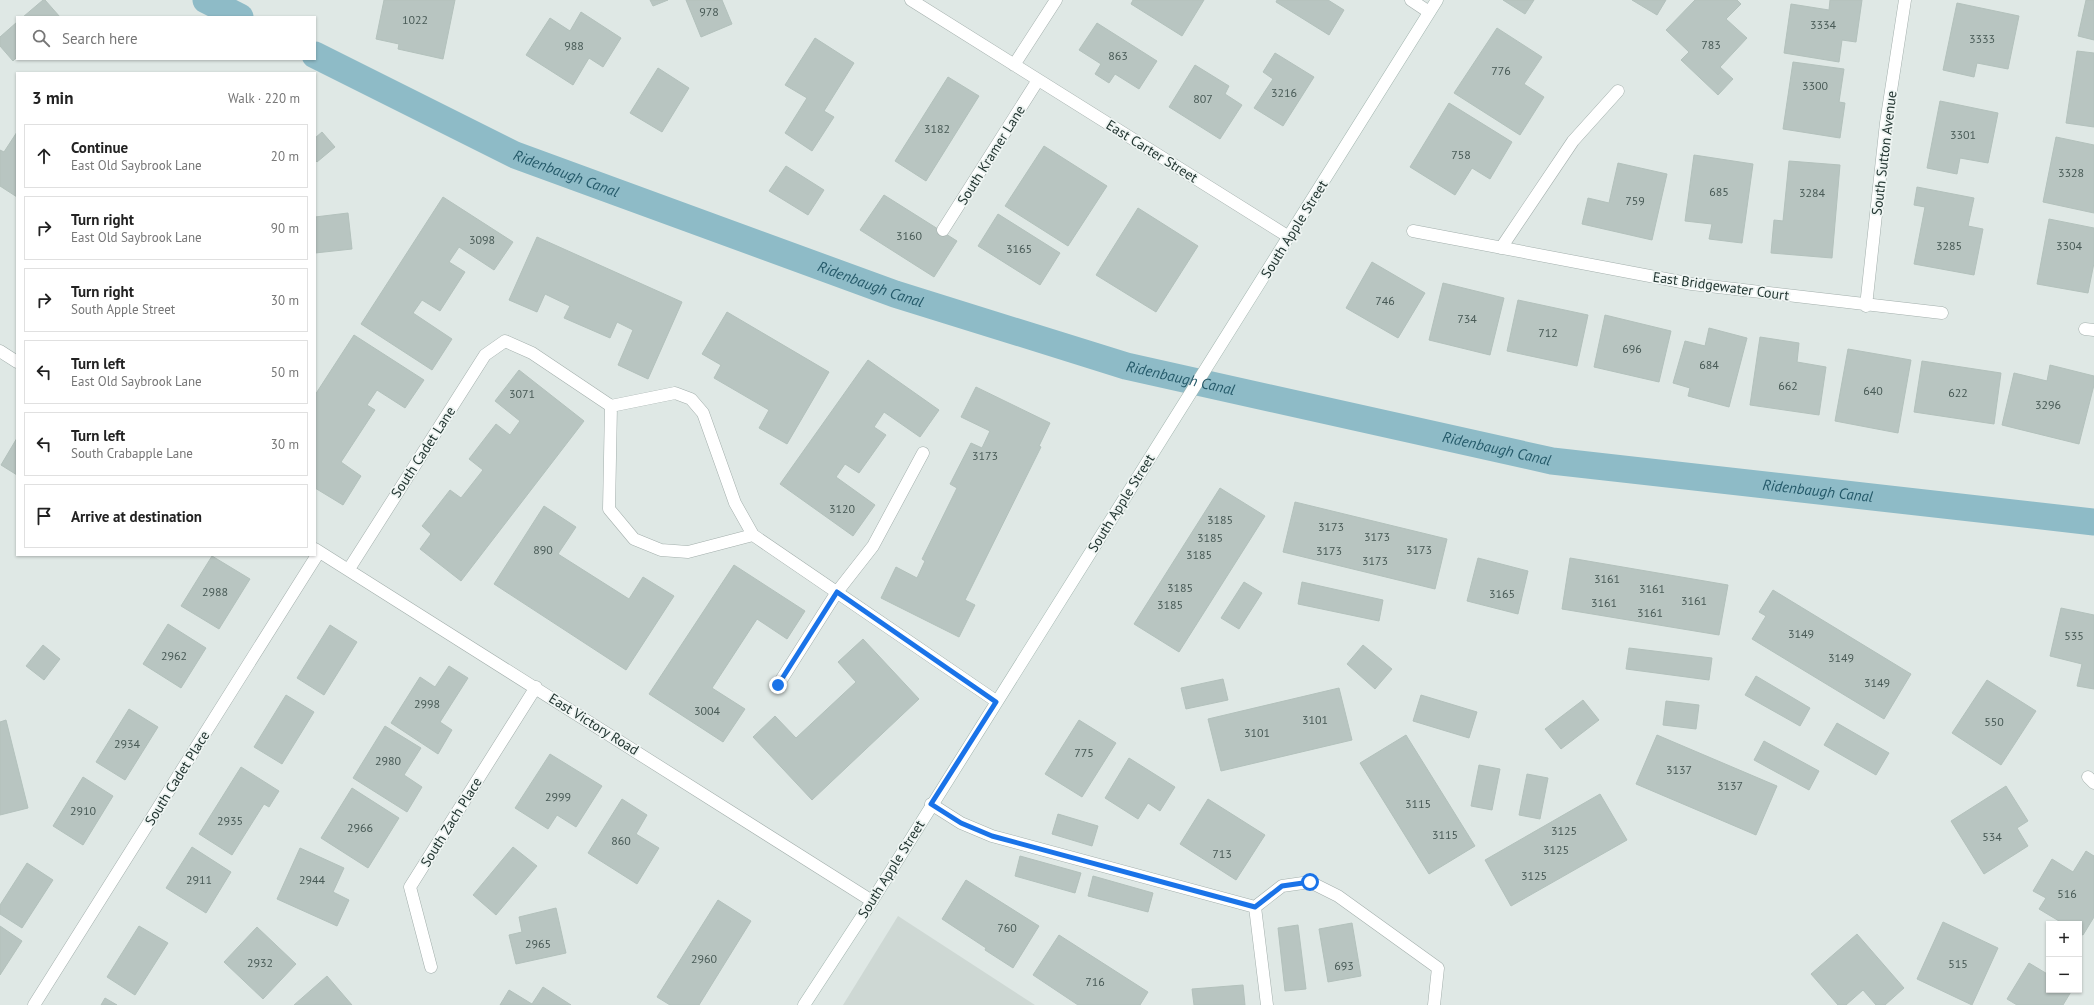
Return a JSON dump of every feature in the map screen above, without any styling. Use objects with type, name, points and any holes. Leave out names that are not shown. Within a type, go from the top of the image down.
[{"type":"street","name":"East Carter Street","points":[[911,0],[1289,237]]},
{"type":"street","points":[[1014,65],[1056,0]]},
{"type":"street","points":[[1411,0],[1429,12]]},
{"type":"street","name":"South Apple Street","points":[[804,1005],[872,901],[931,804],[1437,0]]},
{"type":"street","name":"South Sutton Avenue","points":[[1866,306],[1886,123],[1906,0]]},
{"type":"street","name":"South Kramer Lane","points":[[943,230],[1038,80]]},
{"type":"street","points":[[1501,248],[1573,141],[1618,91]]},
{"type":"street","name":"East Bridgewater Court","points":[[1413,231],[1692,284],[1866,306],[1942,313]]},
{"type":"street","name":"South Cadet Lane","points":[[349,569],[485,355],[505,341],[532,353],[611,406]]},
{"type":"street","points":[[0,351],[16,361]]},
{"type":"street","points":[[753,535],[688,552],[661,550],[634,539],[609,509],[611,406],[675,393],[692,399],[704,413],[735,503],[753,535],[996,702]]},
{"type":"street","points":[[778,685],[837,592],[873,546],[922,453]]},
{"type":"street","name":"East Victory Road","points":[[317,550],[536,687],[872,901]]},
{"type":"street","name":"South Cadet Place","points":[[34,1005],[313,556]]},
{"type":"street","name":"South Zach Place","points":[[431,967],[410,887],[536,687]]},
{"type":"street","points":[[931,804],[961,823],[992,836],[1255,907]]},
{"type":"street","points":[[1255,907],[1282,886],[1310,882],[1338,896],[1438,968],[1434,1005]]},
{"type":"street","points":[[1255,907],[1267,1005]]},
{"type":"shaded area","points":[[898,916],[1035,1005],[843,1005]]},
{"type":"building","points":[[43,0],[45,0],[59,16],[24,16]]},
{"type":"building","points":[[384,0],[455,0],[443,59],[398,49],[399,44],[376,39]]},
{"type":"building","points":[[650,0],[668,0],[653,6]]},
{"type":"building","points":[[686,0],[722,0],[732,24],[701,37]]},
{"type":"building","points":[[1133,0],[1204,0],[1182,36],[1131,4]]},
{"type":"building","points":[[1277,0],[1328,0],[1344,10],[1329,35],[1276,2]]},
{"type":"building","points":[[1503,0],[1534,0],[1525,14]]},
{"type":"building","points":[[1632,0],[1666,0],[1657,15]]},
{"type":"building","points":[[1695,0],[1737,0],[1741,4],[1726,19],[1747,38],[1720,67],[1733,79],[1718,95],[1681,60],[1689,52],[1666,30]]},
{"type":"building","points":[[1830,0],[1862,0],[1856,42],[1842,40],[1839,62],[1784,53],[1791,4],[1829,10]]},
{"type":"building","points":[[2086,0],[2094,0],[2094,40],[2078,36]]},
{"type":"building","points":[[1957,3],[2019,16],[2008,69],[1977,63],[1974,77],[1943,70]]},
{"type":"building","points":[[581,12],[621,38],[603,67],[589,58],[573,85],[526,55],[550,18],[570,31]]},
{"type":"building","points":[[16,23],[16,58],[13,61],[0,46],[0,37]]},
{"type":"building","points":[[1097,23],[1157,61],[1139,89],[1115,74],[1109,83],[1095,74],[1101,64],[1079,50]]},
{"type":"building","points":[[1497,28],[1542,57],[1524,84],[1544,97],[1520,135],[1454,93]]},
{"type":"building","points":[[815,38],[854,63],[824,111],[834,117],[812,151],[785,133],[807,98],[785,85]]},
{"type":"building","points":[[2077,51],[2094,53],[2094,127],[2066,123]]},
{"type":"building","points":[[1275,53],[1314,77],[1283,126],[1254,108],[1273,79],[1263,72]]},
{"type":"building","points":[[1793,62],[1844,69],[1839,102],[1845,103],[1840,138],[1783,129]]},
{"type":"building","points":[[1195,65],[1229,86],[1225,94],[1242,105],[1220,139],[1169,107]]},
{"type":"building","points":[[658,68],[689,88],[662,132],[630,113]]},
{"type":"building","points":[[948,77],[979,96],[926,181],[895,161]]},
{"type":"building","points":[[1940,101],[1998,113],[1988,163],[1960,158],[1957,174],[1927,168]]},
{"type":"building","points":[[1449,103],[1512,142],[1490,179],[1472,168],[1455,195],[1410,167]]},
{"type":"building","points":[[322,132],[335,147],[317,162],[316,161],[316,137]]},
{"type":"building","points":[[16,134],[16,196],[0,186],[0,150],[4,152]]},
{"type":"building","points":[[2056,137],[2094,145],[2094,213],[2043,202]]},
{"type":"building","points":[[1044,146],[1107,186],[1068,246],[1005,206]]},
{"type":"building","points":[[1694,155],[1753,164],[1742,243],[1709,239],[1712,224],[1685,221]]},
{"type":"building","points":[[1789,161],[1840,165],[1832,258],[1771,253],[1774,220],[1783,221]]},
{"type":"building","points":[[1618,163],[1667,174],[1652,240],[1582,224],[1588,198],[1609,203]]},
{"type":"building","points":[[786,166],[824,190],[808,215],[769,191]]},
{"type":"building","points":[[1917,187],[1974,198],[1968,226],[1983,229],[1974,275],[1914,264],[1925,207],[1914,205]]},
{"type":"building","points":[[884,195],[957,241],[934,277],[860,230]]},
{"type":"building","points":[[443,197],[513,242],[494,270],[459,247],[449,262],[465,272],[440,311],[422,300],[413,313],[452,339],[432,370],[361,324]]},
{"type":"building","points":[[1138,208],[1198,246],[1156,312],[1096,275]]},
{"type":"building","points":[[348,213],[352,249],[316,253],[316,217]]},
{"type":"building","points":[[998,214],[1060,253],[1040,285],[978,246]]},
{"type":"building","points":[[2049,219],[2094,228],[2094,263],[2088,293],[2037,284]]},
{"type":"building","points":[[537,237],[682,302],[648,379],[618,365],[633,330],[617,322],[610,338],[564,318],[570,306],[545,294],[537,312],[509,300]]},
{"type":"building","points":[[1372,262],[1425,293],[1398,338],[1346,308]]},
{"type":"building","points":[[1443,283],[1504,298],[1490,355],[1429,340]]},
{"type":"building","points":[[1518,300],[1588,315],[1577,366],[1507,351]]},
{"type":"building","points":[[727,312],[829,372],[787,444],[759,428],[769,410],[714,378],[721,365],[702,354]]},
{"type":"building","points":[[1605,315],[1671,331],[1659,382],[1594,367]]},
{"type":"building","points":[[1709,328],[1747,338],[1729,407],[1688,396],[1690,388],[1673,383],[1685,341],[1705,346]]},
{"type":"building","points":[[354,335],[424,380],[405,408],[377,390],[367,405],[375,410],[341,462],[361,476],[343,505],[316,489],[316,393]]},
{"type":"building","points":[[1760,337],[1799,343],[1797,362],[1826,367],[1819,415],[1750,405]]},
{"type":"building","points":[[1848,349],[1911,360],[1898,433],[1835,421]]},
{"type":"building","points":[[868,360],[939,410],[920,437],[884,412],[874,427],[886,435],[859,473],[845,464],[836,477],[875,505],[853,536],[780,484]]},
{"type":"building","points":[[1922,361],[2001,373],[1994,424],[1914,412]]},
{"type":"building","points":[[2050,365],[2094,376],[2094,385],[2079,444],[2002,425],[2014,373],[2047,381]]},
{"type":"building","points":[[519,370],[584,421],[461,581],[420,549],[431,534],[422,526],[450,490],[461,498],[483,470],[469,459],[496,424],[510,435],[520,421],[495,401]]},
{"type":"building","points":[[976,387],[1050,423],[1039,446],[1041,447],[965,600],[975,605],[959,637],[881,598],[896,567],[917,578],[925,561],[922,559],[957,488],[950,484],[971,443],[982,448],[990,431],[961,417]]},
{"type":"building","points":[[16,440],[16,474],[1,465]]},
{"type":"building","points":[[1220,488],[1265,516],[1179,652],[1134,624]]},
{"type":"building","points":[[1295,502],[1447,539],[1435,589],[1283,552]]},
{"type":"building","points":[[544,506],[576,527],[558,554],[629,599],[643,577],[674,596],[626,670],[494,584]]},
{"type":"building","points":[[212,556],[250,579],[219,629],[181,606]]},
{"type":"building","points":[[1478,558],[1528,571],[1518,614],[1467,601]]},
{"type":"building","points":[[1570,558],[1728,585],[1719,635],[1562,609]]},
{"type":"building","points":[[734,565],[805,611],[787,639],[757,619],[712,688],[745,709],[723,742],[649,694]]},
{"type":"building","points":[[1244,582],[1262,593],[1239,629],[1221,618]]},
{"type":"building","points":[[1302,582],[1383,600],[1379,621],[1298,604]]},
{"type":"building","points":[[1773,590],[1911,674],[1884,719],[1752,639],[1766,616],[1759,612]]},
{"type":"building","points":[[2061,608],[2094,615],[2094,689],[2077,686],[2082,664],[2050,656]]},
{"type":"building","points":[[168,624],[206,648],[181,688],[143,664]]},
{"type":"building","points":[[330,625],[357,642],[324,695],[297,678]]},
{"type":"building","points":[[863,639],[919,699],[812,800],[753,737],[775,716],[796,738],[856,682],[838,662]]},
{"type":"building","points":[[43,645],[60,659],[44,680],[26,666]]},
{"type":"building","points":[[1363,645],[1392,669],[1375,689],[1347,664]]},
{"type":"building","points":[[1629,648],[1712,658],[1709,680],[1626,669]]},
{"type":"building","points":[[449,666],[468,678],[440,722],[452,730],[438,754],[391,723],[420,677],[435,687]]},
{"type":"building","points":[[1756,676],[1810,708],[1800,726],[1745,695]]},
{"type":"building","points":[[1223,679],[1228,700],[1186,709],[1181,688]]},
{"type":"building","points":[[1987,680],[2036,711],[2001,765],[1952,733]]},
{"type":"building","points":[[1339,688],[1352,740],[1221,771],[1208,719]]},
{"type":"building","points":[[286,695],[314,712],[282,764],[254,747]]},
{"type":"building","points":[[1421,695],[1477,712],[1469,738],[1413,721]]},
{"type":"building","points":[[1583,700],[1599,720],[1561,749],[1545,729]]},
{"type":"building","points":[[1666,701],[1699,705],[1696,729],[1663,725]]},
{"type":"building","points":[[129,709],[158,727],[125,780],[96,762]]},
{"type":"building","points":[[6,720],[28,808],[0,815],[0,722]]},
{"type":"building","points":[[1079,720],[1116,743],[1082,797],[1045,774]]},
{"type":"building","points":[[1837,723],[1889,753],[1876,775],[1824,745]]},
{"type":"building","points":[[385,726],[421,748],[404,775],[422,787],[407,812],[353,778]]},
{"type":"building","points":[[1406,735],[1475,846],[1429,874],[1360,763]]},
{"type":"building","points":[[1657,735],[1777,786],[1756,835],[1636,784]]},
{"type":"building","points":[[1764,741],[1819,771],[1809,790],[1754,760]]},
{"type":"building","points":[[550,754],[602,786],[576,827],[557,815],[548,829],[515,808]]},
{"type":"building","points":[[1129,758],[1175,787],[1160,811],[1148,803],[1138,819],[1105,798]]},
{"type":"building","points":[[1479,765],[1500,769],[1492,810],[1471,806]]},
{"type":"building","points":[[241,767],[279,791],[269,807],[264,804],[232,855],[199,834]]},
{"type":"building","points":[[1527,774],[1548,778],[1540,819],[1519,815]]},
{"type":"building","points":[[83,777],[113,796],[83,845],[53,826]]},
{"type":"building","points":[[2006,786],[2028,821],[2017,828],[2028,846],[1984,874],[1951,821]]},
{"type":"building","points":[[352,788],[399,818],[368,868],[321,838]]},
{"type":"building","points":[[1600,794],[1627,840],[1511,906],[1485,860]]},
{"type":"building","points":[[622,799],[647,815],[636,834],[659,848],[637,884],[588,853]]},
{"type":"building","points":[[1208,799],[1265,835],[1236,880],[1180,844]]},
{"type":"building","points":[[1058,814],[1098,826],[1092,846],[1052,834]]},
{"type":"building","points":[[192,847],[231,872],[206,913],[166,888]]},
{"type":"building","points":[[513,847],[537,866],[496,915],[473,895]]},
{"type":"building","points":[[300,848],[344,868],[333,892],[349,900],[337,926],[277,899]]},
{"type":"building","points":[[2086,851],[2094,856],[2094,917],[2083,935],[2082,921],[2059,921],[2039,909],[2046,898],[2033,891],[2052,859],[2073,872]]},
{"type":"building","points":[[1020,856],[1081,873],[1075,893],[1015,876]]},
{"type":"building","points":[[27,863],[53,880],[22,928],[0,914],[0,905]]},
{"type":"building","points":[[1093,876],[1153,893],[1148,912],[1088,896]]},
{"type":"building","points":[[966,880],[1039,926],[1013,968],[942,919]]},
{"type":"building","points":[[718,900],[751,921],[699,1005],[670,1005],[657,997]]},
{"type":"building","points":[[556,908],[566,953],[516,964],[509,935],[522,932],[519,917]]},
{"type":"building","points":[[1943,922],[1998,948],[1972,1005],[1917,979]]},
{"type":"building","points":[[1352,923],[1361,976],[1328,982],[1319,929]]},
{"type":"building","points":[[1298,925],[1306,989],[1285,991],[1278,928]]},
{"type":"building","points":[[0,926],[22,941],[0,975]]},
{"type":"building","points":[[139,926],[168,943],[135,995],[107,977]]},
{"type":"building","points":[[257,927],[296,964],[263,999],[224,962]]},
{"type":"building","points":[[1857,934],[1904,988],[1885,1005],[1876,1005],[1863,990],[1846,1005],[1838,1005],[1811,974]]},
{"type":"building","points":[[1059,935],[1148,992],[1140,1005],[1078,1005],[1033,975]]},
{"type":"building","points":[[2029,963],[2046,973],[2046,993],[2070,993],[2063,1005],[2017,1005],[2007,999]]},
{"type":"building","points":[[327,976],[352,1005],[294,1005]]},
{"type":"building","points":[[1243,985],[1245,1005],[1194,1005],[1192,989]]},
{"type":"building","points":[[543,987],[571,1005],[500,1005],[509,990],[532,1004]]},
{"type":"building","points":[[105,998],[117,1005],[101,1005]]},
{"type":"waterway","name":"Ridenbaugh Canal","points":[[206,0],[238,16]]},
{"type":"waterway","name":"Ridenbaugh Canal","points":[[316,56],[515,155],[895,294],[1126,366],[1552,461],[2094,522]]},
{"type":"route","points":[[778,685],[837,592],[996,702],[931,804],[961,823],[992,836],[1255,907],[1282,886],[1310,882]]}]
